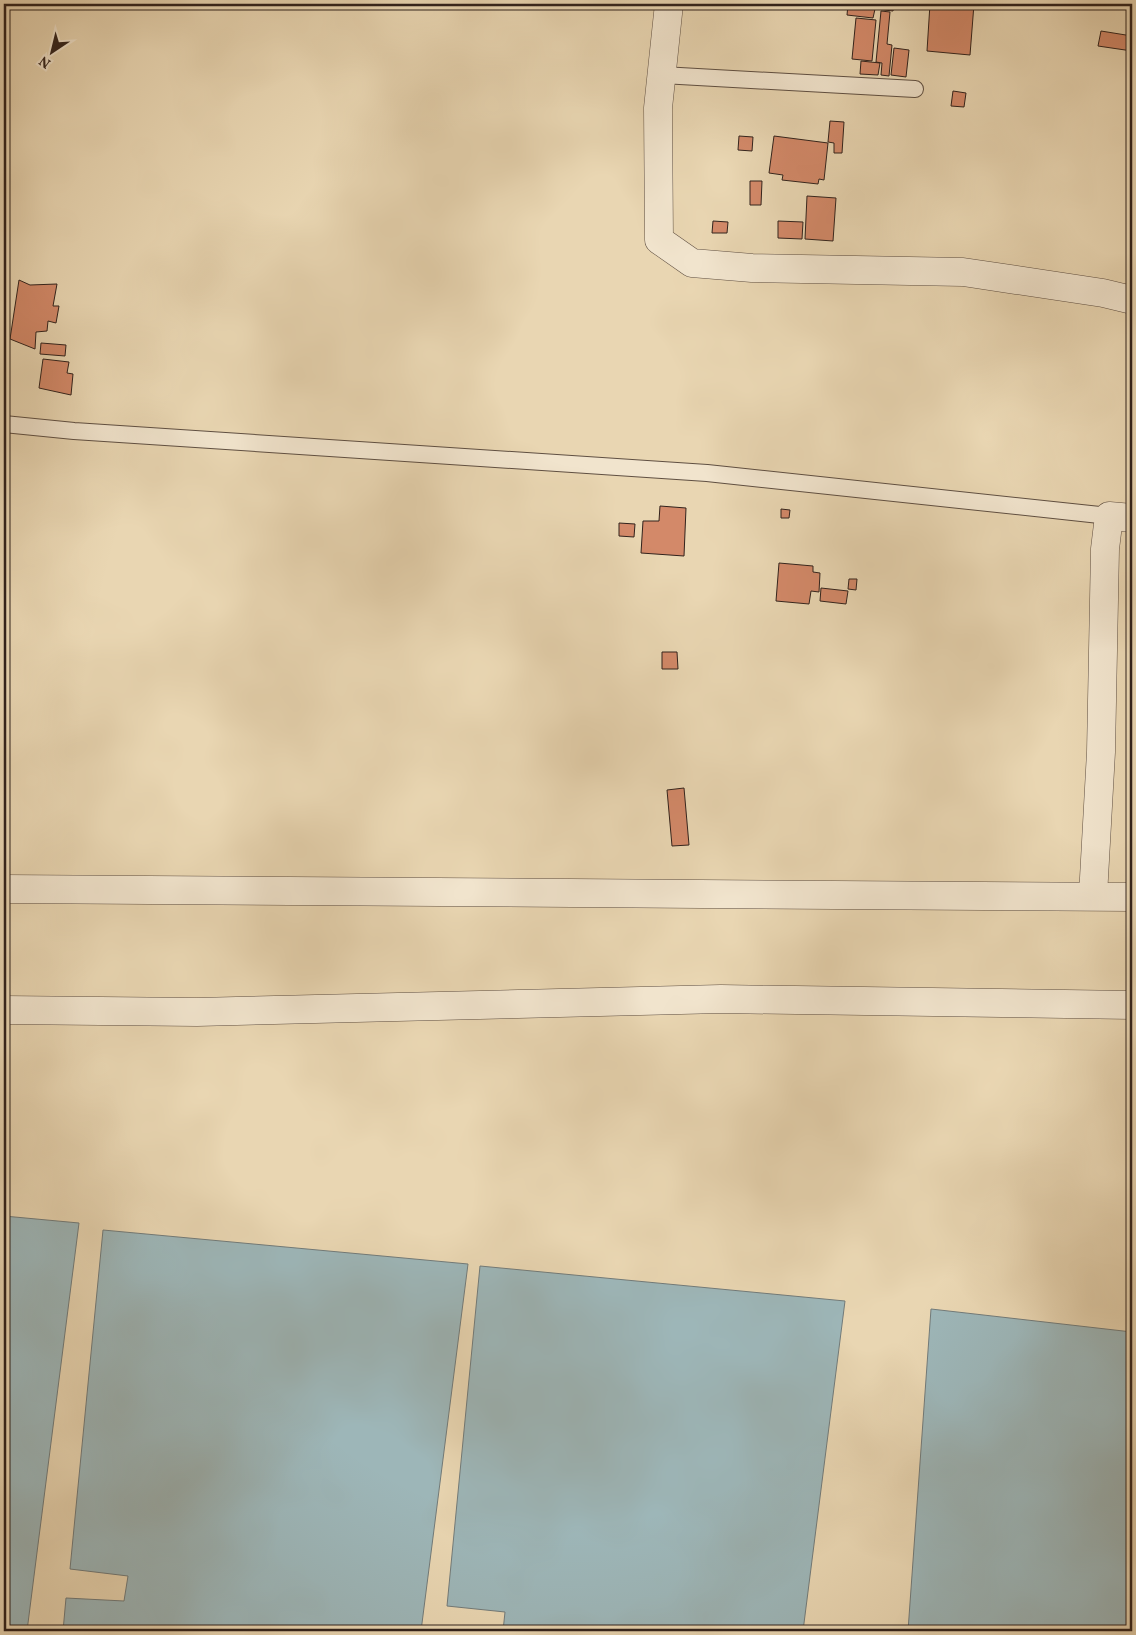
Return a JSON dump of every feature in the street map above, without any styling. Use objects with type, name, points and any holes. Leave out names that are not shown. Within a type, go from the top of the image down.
[{"type":"street","points":[[669,4],[658,108],[659,240],[692,264],[752,268],[963,272],[1104,293],[1132,300]]},
{"type":"street","points":[[1093,896],[1101,752],[1105,549],[1121,517]]},
{"type":"street","points":[[4,889],[1132,897]]},
{"type":"street","points":[[4,1010],[197,1012],[721,999],[1132,1005]]},
{"type":"lane","points":[[662,75],[915,89]]},
{"type":"lane","points":[[4,424],[74,432],[707,473],[1121,517]]},
{"type":"water","points":[[4,1216],[79,1223],[27,1631],[4,1631]]},
{"type":"water","points":[[103,1230],[468,1264],[421,1631],[63,1631],[66,1598],[124,1601],[128,1576],[70,1569]]},
{"type":"water","points":[[480,1266],[845,1301],[803,1631],[503,1631],[505,1612],[447,1606]]},
{"type":"water","points":[[931,1309],[1132,1332],[1132,1631],[908,1631]]},
{"type":"building","points":[[848,4],[894,4],[893,11],[875,9],[873,18],[847,15]]},
{"type":"building","points":[[930,4],[974,4],[970,55],[927,51]]},
{"type":"building","points":[[881,11],[890,12],[887,44],[892,45],[889,76],[881,75],[882,63],[876,62]]},
{"type":"building","points":[[856,18],[876,20],[872,61],[852,59]]},
{"type":"building","points":[[1101,31],[1132,36],[1132,51],[1098,46]]},
{"type":"building","points":[[894,48],[909,50],[906,77],[891,75]]},
{"type":"building","points":[[861,61],[880,63],[878,75],[860,74]]},
{"type":"building","points":[[953,91],[966,93],[964,107],[951,106]]},
{"type":"building","points":[[830,121],[844,122],[842,153],[834,153],[834,143],[828,142]]},
{"type":"building","points":[[739,136],[753,137],[752,151],[738,150]]},
{"type":"building","points":[[774,136],[828,143],[824,180],[819,179],[818,184],[782,180],[783,175],[769,173]]},
{"type":"building","points":[[750,181],[762,181],[761,205],[750,205]]},
{"type":"building","points":[[807,196],[836,198],[833,241],[805,239]]},
{"type":"building","points":[[713,221],[728,222],[727,233],[712,233]]},
{"type":"building","points":[[778,221],[803,222],[802,239],[778,238]]},
{"type":"building","points":[[19,280],[30,285],[57,284],[53,306],[59,306],[56,323],[48,321],[47,331],[36,332],[35,349],[10,339]]},
{"type":"building","points":[[41,343],[66,345],[65,356],[40,354]]},
{"type":"building","points":[[43,359],[69,362],[67,373],[73,374],[71,395],[39,388]]},
{"type":"building","points":[[660,506],[686,508],[684,556],[641,553],[643,521],[659,521]]},
{"type":"building","points":[[781,509],[790,510],[789,518],[781,518]]},
{"type":"building","points":[[619,523],[635,524],[634,537],[619,536]]},
{"type":"building","points":[[779,563],[813,566],[813,572],[820,573],[819,592],[811,591],[809,604],[776,601]]},
{"type":"building","points":[[849,579],[857,579],[856,590],[848,589]]},
{"type":"building","points":[[821,588],[848,591],[846,604],[820,601]]},
{"type":"building","points":[[662,652],[677,652],[678,669],[662,669]]},
{"type":"building","points":[[684,788],[689,845],[672,846],[667,790]]}]
